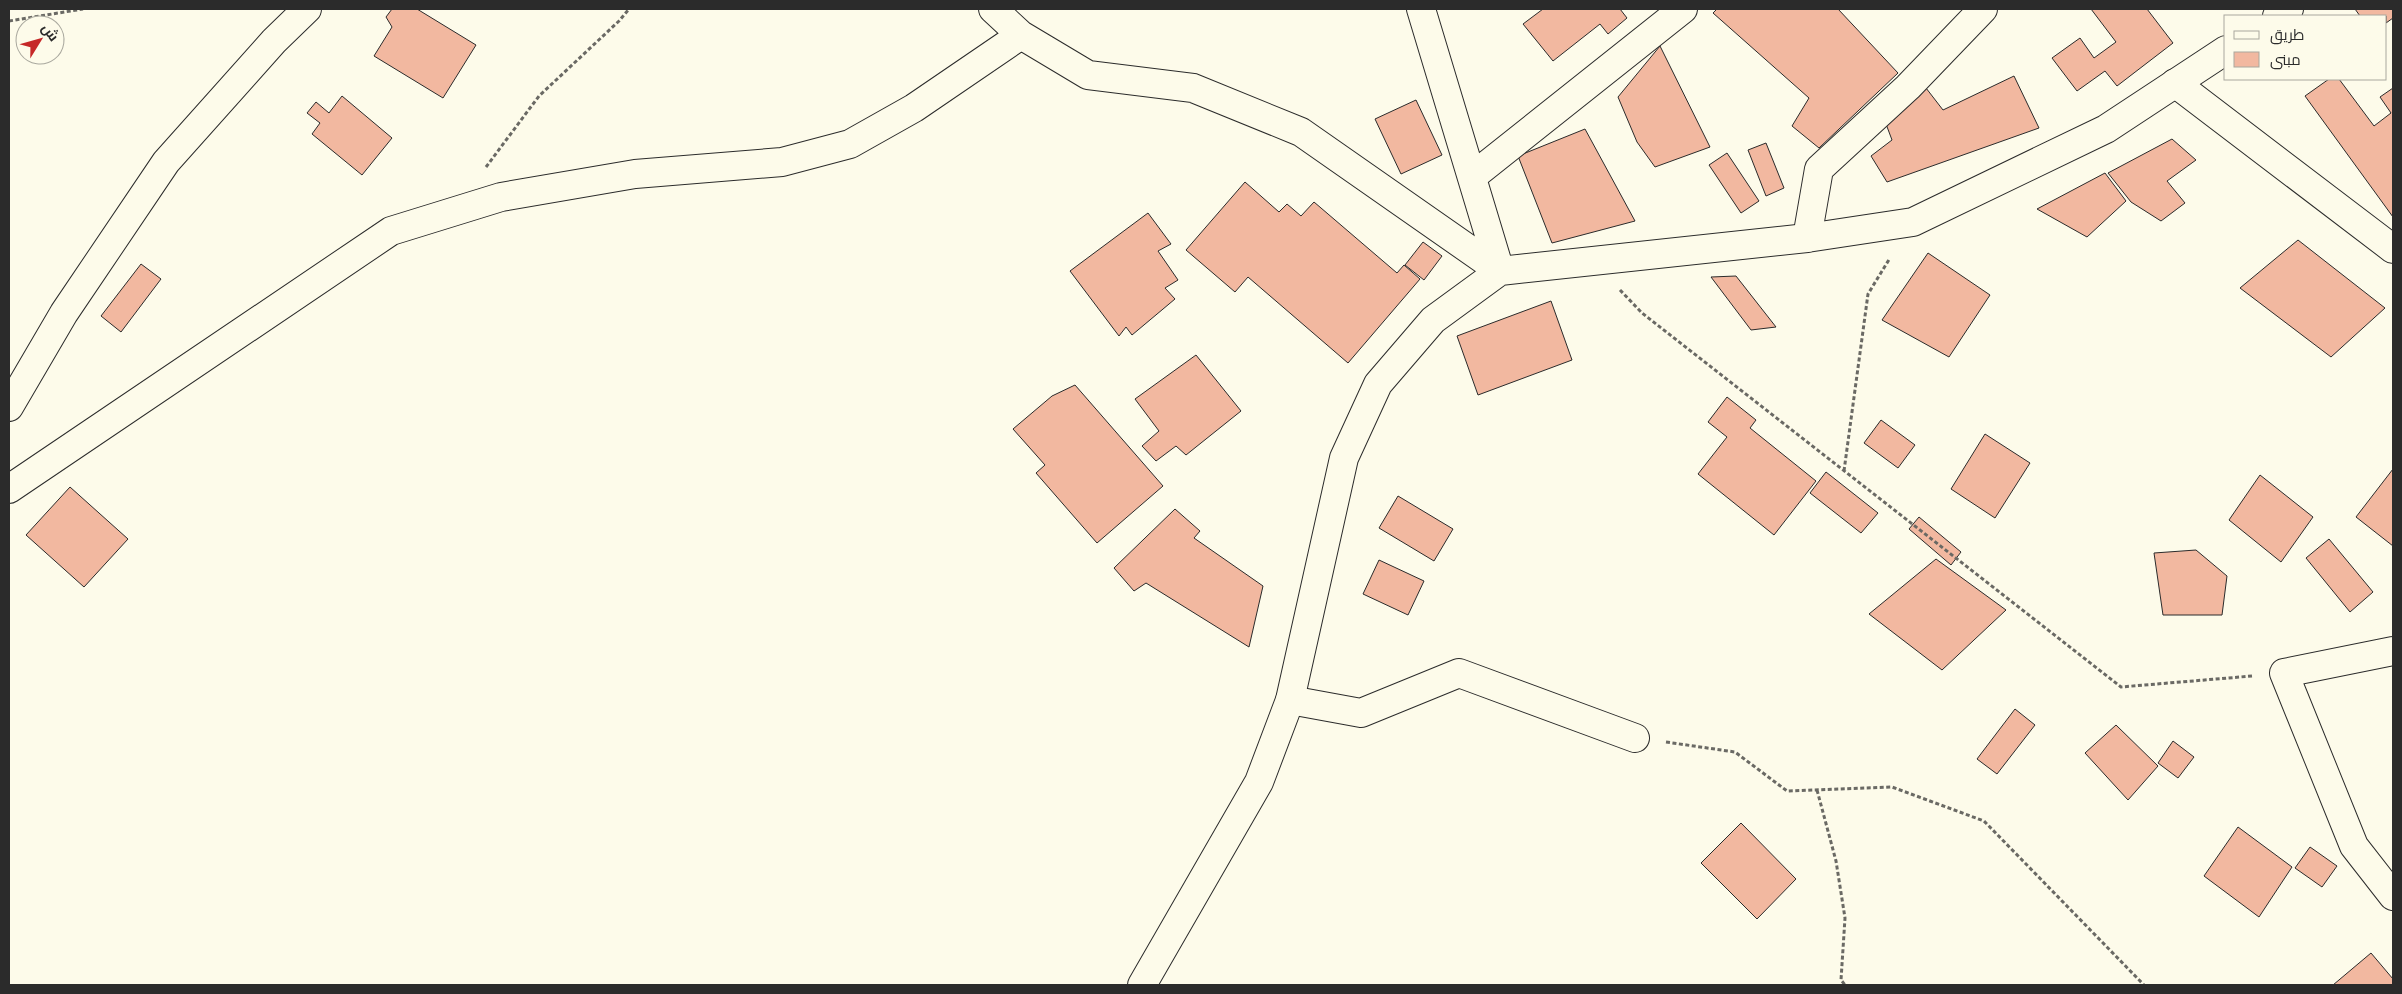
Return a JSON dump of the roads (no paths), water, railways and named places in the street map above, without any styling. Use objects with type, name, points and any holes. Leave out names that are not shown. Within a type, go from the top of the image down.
[{"type":"street","points":[[9,407],[64,313],[166,162],[274,41],[307,9]]},
{"type":"street","points":[[993,9],[1021,35],[1088,75],[1193,88],[1301,132],[1500,271]]},
{"type":"street","points":[[1421,9],[1473,176],[1500,271]]},
{"type":"street","points":[[1473,176],[1683,9]]},
{"type":"street","points":[[1807,238],[1819,169],[1908,87],[1983,9]]},
{"type":"street","points":[[9,489],[391,231],[501,196],[635,174],[782,162],[850,144],[914,108],[1021,35]]},
{"type":"street","points":[[1142,985],[1259,782],[1290,700],[1344,458],[1378,384],[1433,320],[1500,271],[1807,238],[1913,222],[2106,129],[2224,51]]},
{"type":"street","points":[[2175,84],[2393,248]]},
{"type":"street","points":[[2393,651],[2284,673],[2354,846],[2393,896]]},
{"type":"street","points":[[1290,700],[1361,713],[1459,673],[1636,738]]}]
